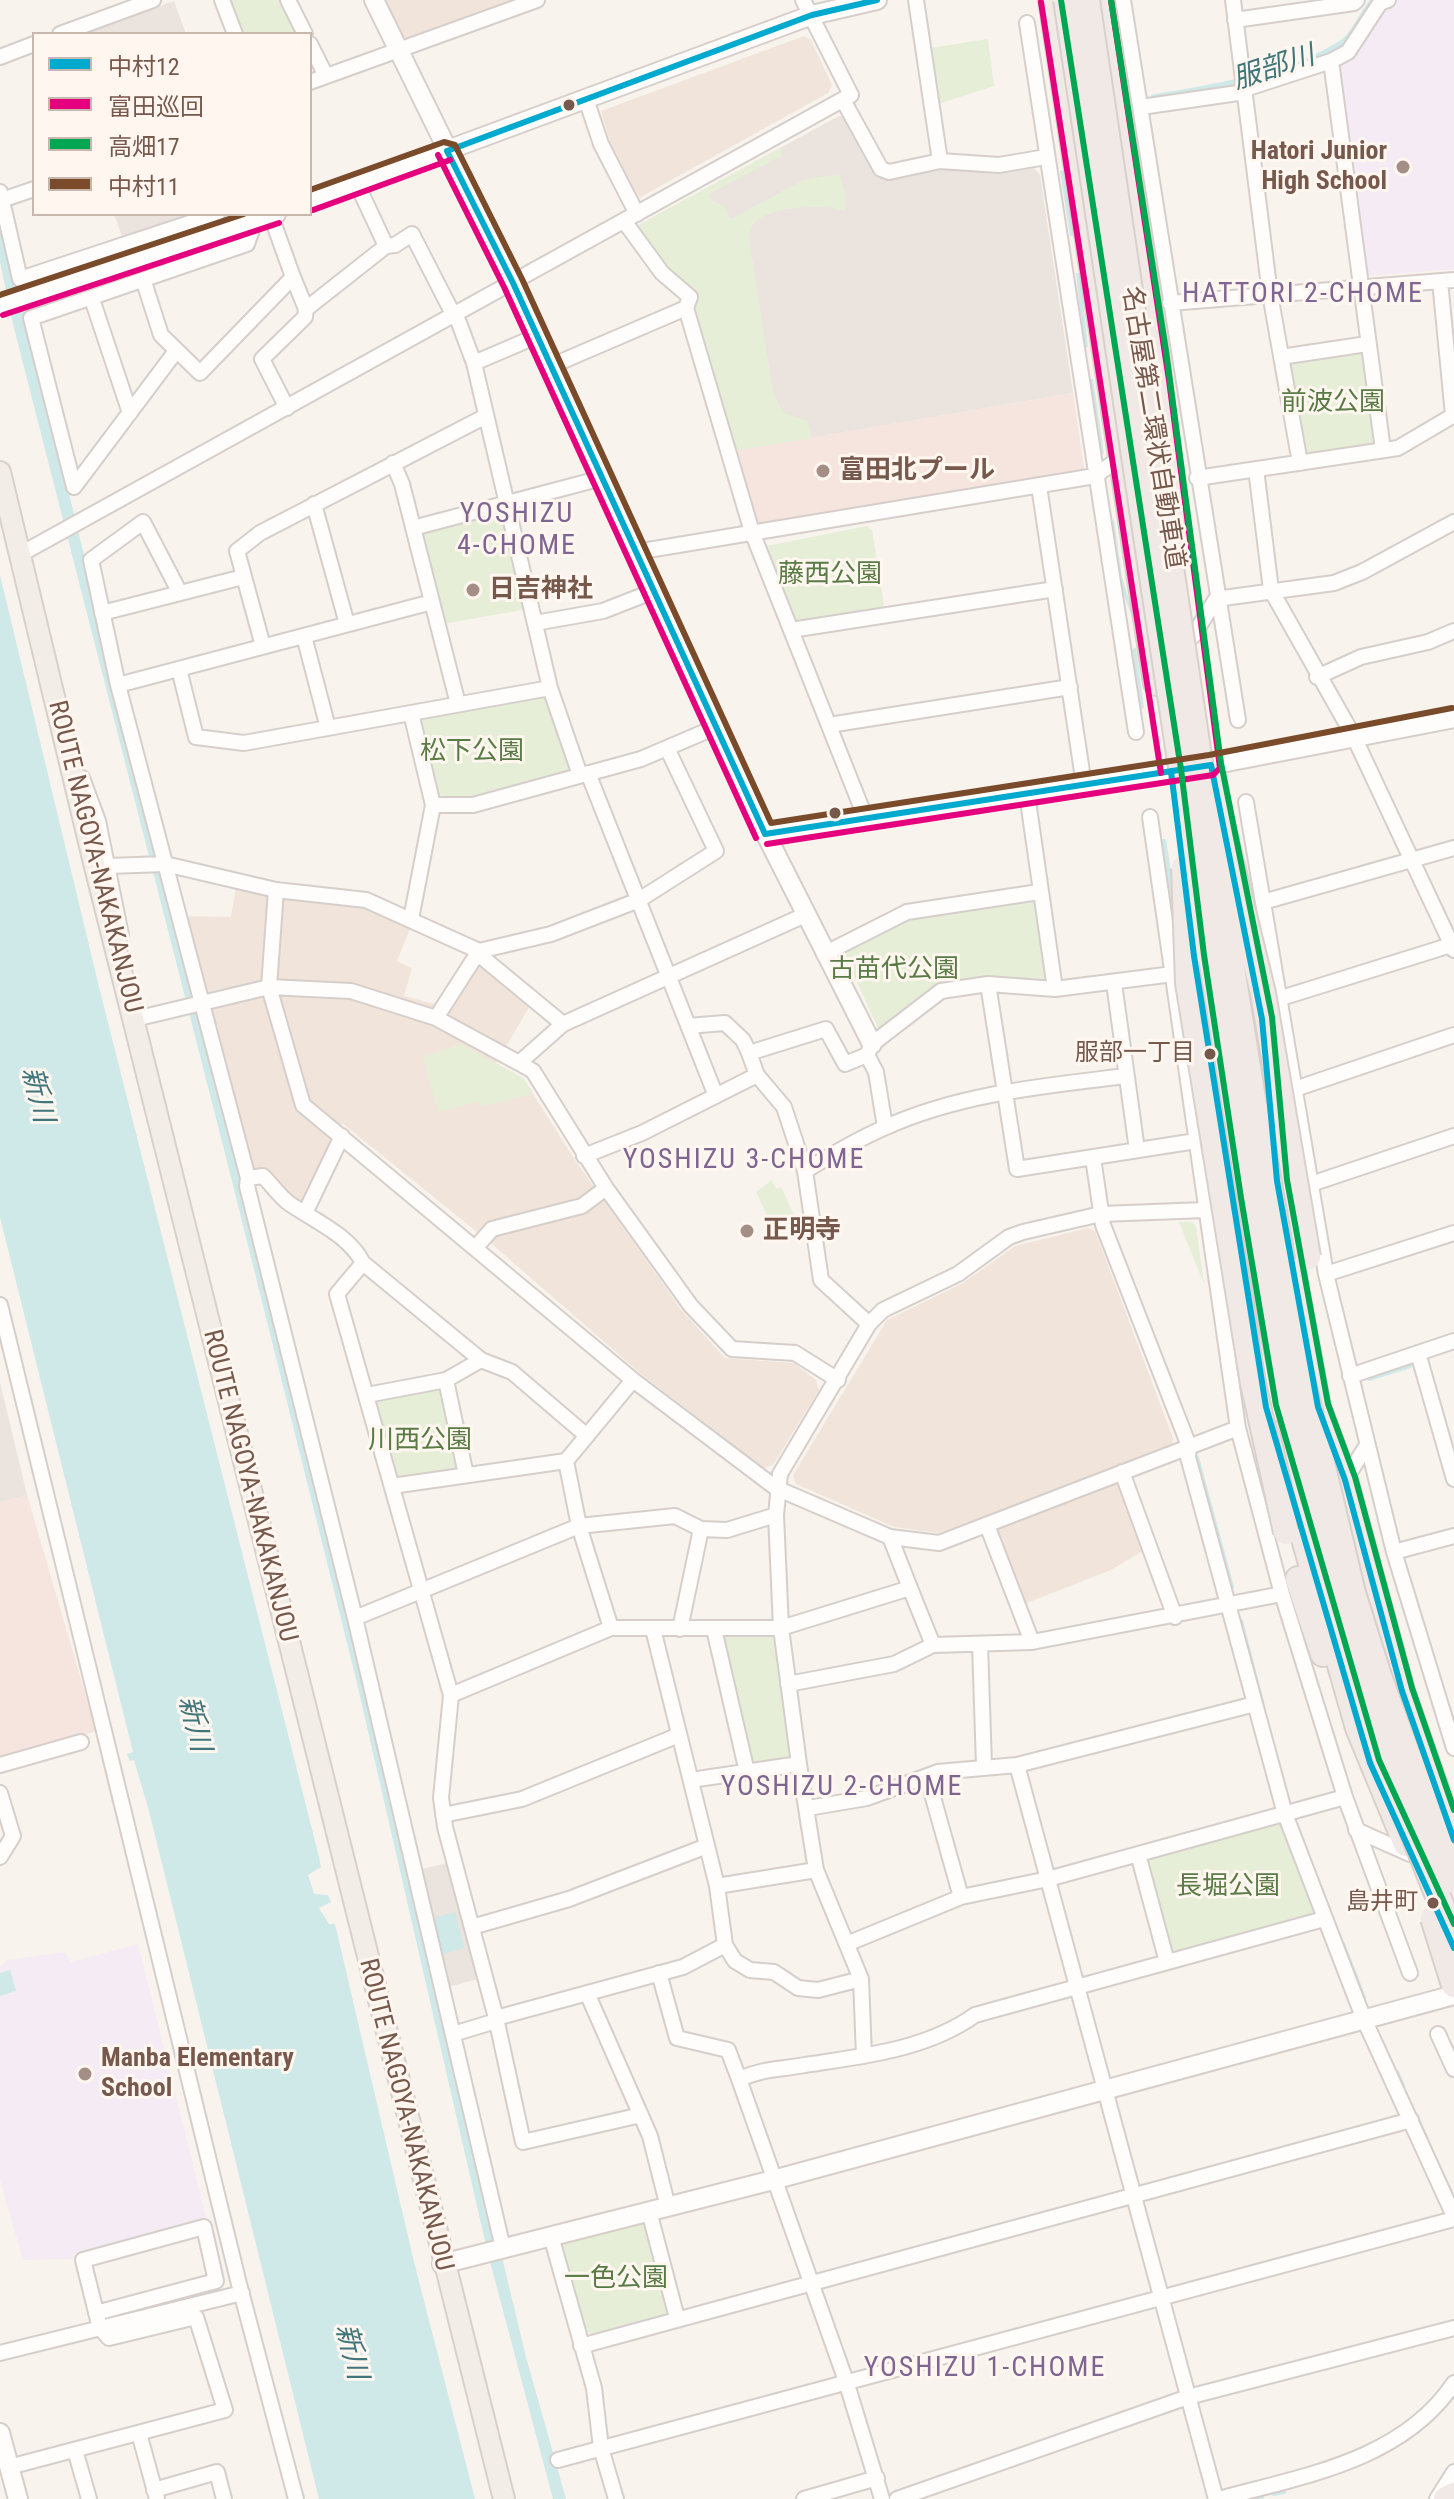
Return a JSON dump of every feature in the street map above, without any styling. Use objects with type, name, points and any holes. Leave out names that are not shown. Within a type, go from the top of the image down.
[{"type":"highway","points":[[1051,0],[1149,641],[1175,762],[1194,956],[1249,1312],[1309,1618],[1454,1948]]},
{"type":"highway","name":"名古屋第二環状自動車道","points":[[1066,0],[1175,762],[1272,1333],[1334,1598],[1386,1763],[1454,1935]]},
{"type":"highway","name":"名古屋第二環状自動車道","points":[[1087,0],[1290,1328],[1349,1580],[1454,1881]]},
{"type":"highway","points":[[1101,0],[1156,353],[1211,765],[1262,1019],[1277,1181],[1318,1407],[1345,1480],[1402,1691],[1454,1840]]},
{"type":"highway","points":[[1197,735],[1246,913],[1345,1480]]},
{"type":"highway","points":[[1175,762],[1188,983],[1253,1383],[1292,1523]]},
{"type":"highway","points":[[1334,1598],[1364,1717],[1454,1985]]},
{"type":"highway","points":[[1407,1753],[1454,1849]]},
{"type":"highway","points":[[1446,2499],[1454,2495]]},
{"type":"main road","name":"ROUTE NAGOYA-NAKAKANJOU","points":[[0,472],[61,740],[133,1010],[442,2264],[504,2499]]},
{"type":"street","points":[[65,32],[153,0]]},
{"type":"street","points":[[222,0],[234,32]]},
{"type":"street","points":[[288,0],[304,32]]},
{"type":"street","points":[[374,0],[513,283],[765,834],[869,1050],[885,1127]]},
{"type":"street","points":[[312,81],[537,0]]},
{"type":"street","points":[[312,200],[586,99],[808,7],[877,0]]},
{"type":"street","points":[[916,0],[940,161]]},
{"type":"street","points":[[1123,0],[1216,599],[1221,606],[1238,720]]},
{"type":"street","points":[[1233,0],[1270,294],[1300,463]]},
{"type":"street","points":[[1235,20],[1357,0]]},
{"type":"street","points":[[1141,107],[1244,85],[1331,61],[1348,52],[1381,1]]},
{"type":"street","points":[[19,555],[851,95],[808,7]]},
{"type":"street","points":[[1027,23],[1077,365],[1136,732]]},
{"type":"street","points":[[0,57],[32,45]]},
{"type":"street","points":[[312,48],[326,76]]},
{"type":"street","points":[[1111,59],[1137,84]]},
{"type":"street","points":[[1331,61],[1383,450]]},
{"type":"street","points":[[586,99],[631,218],[662,273],[690,297],[686,308],[752,532],[866,819]]},
{"type":"street","points":[[843,100],[881,169],[889,172],[940,161],[970,160],[999,165],[1046,157]]},
{"type":"street","points":[[357,184],[386,246]]},
{"type":"street","points":[[32,189],[1,196],[20,279],[211,216]]},
{"type":"street","points":[[261,216],[306,309],[305,317],[262,359],[287,408]]},
{"type":"street","points":[[176,351],[74,487],[31,318],[144,282],[247,244],[261,216]]},
{"type":"street","points":[[0,306],[261,216]]},
{"type":"street","points":[[306,309],[386,246],[395,245],[412,234],[455,315],[474,363],[550,688],[639,900],[716,1096]]},
{"type":"street","points":[[144,282],[161,335],[200,373],[293,277]]},
{"type":"street","points":[[1170,303],[1447,280],[1454,415],[1398,448],[1197,478]]},
{"type":"street","points":[[92,299],[130,413]]},
{"type":"street","points":[[551,366],[686,308]]},
{"type":"street","points":[[474,363],[537,336]]},
{"type":"street","points":[[1281,357],[1367,344]]},
{"type":"street","points":[[1077,365],[1156,353]]},
{"type":"street","points":[[263,646],[237,551],[260,533],[486,416]]},
{"type":"street","points":[[636,552],[1095,476],[1121,457]]},
{"type":"street","points":[[393,463],[458,704]]},
{"type":"street","points":[[1256,469],[1271,590],[1317,677],[1354,737],[1453,947],[1278,999]]},
{"type":"street","points":[[413,528],[602,478]]},
{"type":"street","points":[[1039,486],[1084,785]]},
{"type":"street","points":[[314,504],[347,624]]},
{"type":"street","points":[[180,593],[143,522],[91,560],[118,685],[248,1178],[247,1186],[299,1404],[355,1618],[453,2034],[494,2251]]},
{"type":"street","points":[[1193,636],[1216,599],[1334,583],[1362,572],[1454,522]]},
{"type":"street","points":[[102,613],[243,577]]},
{"type":"street","points":[[791,630],[1055,589]]},
{"type":"street","points":[[535,623],[603,611],[654,591]]},
{"type":"street","points":[[118,685],[432,602]]},
{"type":"street","points":[[1119,624],[1149,641]]},
{"type":"street","points":[[1317,677],[1361,657],[1428,642],[1454,631]]},
{"type":"street","points":[[304,636],[328,728]]},
{"type":"street","points":[[179,669],[196,737],[244,743],[550,688]]},
{"type":"street","points":[[829,725],[1070,687]]},
{"type":"street","points":[[411,713],[433,805],[411,919]]},
{"type":"street","points":[[765,834],[1084,785],[1175,762],[1211,765],[1454,718]]},
{"type":"street","points":[[433,805],[473,805],[641,759],[716,727]]},
{"type":"street","points":[[61,740],[98,821],[129,971],[133,1010],[184,1007],[269,987],[351,991],[436,1018],[533,1071],[606,1188],[691,1306],[732,1349],[795,1353],[838,1380]]},
{"type":"street","points":[[436,1018],[478,952],[551,934],[639,900],[716,851],[667,748]]},
{"type":"street","points":[[1027,794],[1055,989]]},
{"type":"street","points":[[1246,802],[1308,1185],[1326,1274],[1394,1552],[1454,1748]]},
{"type":"street","points":[[1150,817],[1238,1428],[1282,1594],[1345,1797],[1410,1973]]},
{"type":"street","points":[[1263,902],[1412,863],[1454,848]]},
{"type":"street","points":[[108,866],[165,864],[276,890],[366,900],[478,952],[563,1024]]},
{"type":"street","points":[[276,890],[269,987],[303,1105],[477,1246],[633,1380],[776,1488],[890,1537],[939,1543],[1238,1428]]},
{"type":"street","points":[[824,954],[907,912],[1039,892]]},
{"type":"street","points":[[519,1063],[563,1024],[805,915]]},
{"type":"street","points":[[1245,937],[1270,960]]},
{"type":"street","points":[[1175,991],[1194,956]]},
{"type":"street","points":[[749,1053],[826,1029],[845,1064],[869,1050],[941,991],[988,984],[1055,989],[1173,974]]},
{"type":"street","points":[[1114,983],[1137,1150]]},
{"type":"street","points":[[988,984],[1017,1169],[1196,1141]]},
{"type":"street","points":[[688,1026],[725,1023],[743,1040],[757,1075],[784,1107],[805,1171],[821,1280],[869,1324]]},
{"type":"street","points":[[1292,1090],[1454,1035]]},
{"type":"street","points":[[584,1156],[642,1133],[757,1075]]},
{"type":"street","points":[[805,1171],[885,1127],[948,1105],[1006,1092],[1126,1076]]},
{"type":"street","points":[[306,1211],[342,1136]]},
{"type":"street","points":[[1308,1185],[1454,1136]]},
{"type":"street","points":[[558,2460],[1454,2217],[1363,2017],[1285,1814],[1231,1606],[1188,1457],[1189,1446],[1101,1214],[1093,1158]]},
{"type":"street","points":[[248,1178],[263,1176],[290,1204],[306,1211],[358,1252],[363,1263],[481,1360],[512,1372],[587,1436]]},
{"type":"street","points":[[477,1246],[492,1229],[582,1206],[606,1188]]},
{"type":"street","points":[[864,2056],[861,1979],[849,1943],[816,1870],[799,1764],[781,1628],[776,1515],[776,1488],[780,1474],[869,1324],[883,1310],[958,1274],[1009,1237],[1101,1214],[1205,1210]]},
{"type":"street","points":[[1326,1274],[1454,1233]]},
{"type":"street","points":[[363,1263],[337,1294],[419,1592],[451,1695],[441,1798],[443,1815],[496,2020],[523,2142],[641,2115]]},
{"type":"street","points":[[0,1305],[242,2293],[296,2499]]},
{"type":"street","points":[[1227,1351],[1249,1312]]},
{"type":"street","points":[[1350,1376],[1454,1341]]},
{"type":"street","points":[[1418,1353],[1449,1442],[1454,1479]]},
{"type":"street","points":[[367,1395],[446,1380],[481,1360]]},
{"type":"street","points":[[446,1380],[466,1475]]},
{"type":"street","points":[[392,1486],[566,1461],[633,1380]]},
{"type":"street","points":[[1345,1480],[1367,1445]]},
{"type":"street","points":[[566,1461],[579,1526],[611,1628]]},
{"type":"street","points":[[1122,1472],[1175,1617]]},
{"type":"street","points":[[1256,1494],[1292,1523]]},
{"type":"street","points":[[355,1618],[579,1526],[675,1516],[701,1529],[727,1530],[776,1515]]},
{"type":"street","points":[[987,1525],[1032,1642]]},
{"type":"street","points":[[680,1629],[701,1529]]},
{"type":"street","points":[[1394,1552],[1454,1536]]},
{"type":"street","points":[[890,1537],[933,1645]]},
{"type":"street","points":[[451,1695],[611,1628],[781,1628],[910,1588]]},
{"type":"street","points":[[788,1684],[894,1664],[933,1645],[1032,1642],[1175,1617],[1282,1594]]},
{"type":"street","points":[[653,1629],[717,1886],[725,1945],[735,1961],[750,1970],[774,1972],[798,1988],[818,1990],[861,1979]]},
{"type":"street","points":[[714,1629],[747,1772]]},
{"type":"street","points":[[980,1644],[984,1766]]},
{"type":"street","points":[[808,1808],[867,1798],[927,1776],[984,1766],[1017,1765],[1255,1704]]},
{"type":"street","points":[[443,1815],[522,1799],[679,1735]]},
{"type":"street","points":[[0,1765],[81,1742]]},
{"type":"street","points":[[691,1780],[799,1764]]},
{"type":"street","points":[[1017,1765],[1217,2499],[1371,2453],[1413,2426],[1454,2383]]},
{"type":"street","points":[[927,1776],[961,1897]]},
{"type":"street","points":[[0,1793],[13,1836],[0,1857]]},
{"type":"street","points":[[849,1943],[961,1897],[1048,1879],[1345,1797]]},
{"type":"street","points":[[1356,1830],[1411,1854]]},
{"type":"street","points":[[472,1927],[569,1899],[707,1846]]},
{"type":"street","points":[[1138,1854],[1167,1962]]},
{"type":"street","points":[[717,1886],[816,1870]]},
{"type":"street","points":[[739,2079],[766,2068],[864,2056],[908,2046],[958,2027],[975,2015],[1324,1919]]},
{"type":"street","points":[[453,2034],[683,1967],[725,1945]]},
{"type":"street","points":[[659,1973],[677,2038],[728,2050],[846,2381],[882,2499]]},
{"type":"street","points":[[587,1993],[650,2136],[677,2318]]},
{"type":"street","points":[[442,2264],[773,2180],[1363,2017],[1454,1995]]},
{"type":"street","points":[[1438,2034],[1454,2069]]},
{"type":"street","points":[[581,2346],[1411,2120]]},
{"type":"street","points":[[9,2467],[225,2410],[196,2317],[109,2338],[100,2328],[96,2313],[83,2260],[204,2227],[216,2281],[96,2313]]},
{"type":"street","points":[[551,2236],[594,2388],[601,2448],[616,2499]]},
{"type":"street","points":[[0,2353],[242,2293]]},
{"type":"street","points":[[897,2499],[1188,2397],[1454,2328]]},
{"type":"street","points":[[0,2433],[18,2499]]},
{"type":"street","points":[[139,2433],[156,2494],[217,2472],[224,2499]]},
{"type":"street","points":[[75,2450],[89,2499]]},
{"type":"street","points":[[1437,2499],[1454,2472]]},
{"type":"street","points":[[804,2499],[877,2478]]},
{"type":"shaded area","points":[[386,0],[520,0],[410,39],[404,37]]},
{"type":"shaded area","name":"Hatori Junior High School","points":[[1395,0],[1454,0],[1454,269],[1366,276],[1339,64],[1387,3]]},
{"type":"shaded area","points":[[174,1],[185,32],[86,32]]},
{"type":"shaded area","points":[[804,36],[811,40],[832,85],[828,93],[639,198],[610,142],[601,111]]},
{"type":"shaded area","points":[[839,116],[847,117],[891,175],[953,167],[999,173],[1034,168],[1040,175],[1073,393],[733,451],[692,310],[633,228]]},
{"type":"shaded area","points":[[115,216],[199,216],[124,242]]},
{"type":"shaded area","points":[[1073,393],[1084,469],[760,525],[752,522],[733,451]]},
{"type":"shaded area","points":[[236,887],[363,904],[412,924],[397,961],[412,968],[404,996],[450,1008],[480,964],[532,1002],[496,1064],[523,1078],[575,1160],[683,1312],[725,1358],[794,1363],[816,1380],[819,1390],[773,1465],[763,1468],[640,1373],[493,1245],[342,1123],[305,1202],[291,1197],[264,1170],[250,1168],[181,916],[231,917]]},
{"type":"shaded area","points":[[1088,1228],[1095,1231],[1173,1438],[1172,1444],[1116,1466],[1148,1548],[1111,1570],[1024,1604],[991,1514],[938,1533],[894,1527],[796,1484],[793,1475],[887,1320],[963,1283],[1015,1246]]},
{"type":"shaded area","points":[[0,1382],[27,1495],[0,1502]]},
{"type":"shaded area","points":[[27,1495],[96,1731],[0,1759],[0,1502]]},
{"type":"shaded area","points":[[447,1863],[478,1979],[445,1988],[418,1870]]},
{"type":"shaded area","name":"Manba Elementary School","points":[[138,1944],[207,2221],[70,2259],[23,2260],[0,2180],[0,1967],[7,1960],[65,1952],[71,1962]]},
{"type":"green space","points":[[230,0],[282,0],[297,32],[241,32]]},
{"type":"green space","points":[[988,39],[994,86],[938,104],[930,48]]},
{"type":"green space","points":[[780,148],[783,155],[709,194],[710,199],[725,207],[731,219],[803,180],[839,174],[846,195],[845,211],[814,207],[775,212],[757,220],[749,238],[773,392],[784,413],[808,421],[812,438],[733,451],[692,310],[633,228]]},
{"type":"green space","name":"前波公園","points":[[1358,350],[1361,352],[1376,444],[1308,456],[1304,453],[1289,363]]},
{"type":"green space","points":[[500,511],[505,514],[527,609],[443,624],[421,537],[424,532]]},
{"type":"green space","name":"藤西公園","points":[[867,526],[872,530],[884,605],[880,610],[793,621],[762,547]]},
{"type":"green space","name":"松下公園","points":[[542,694],[548,698],[572,767],[569,772],[465,799],[438,795],[420,723],[424,716]]},
{"type":"green space","name":"古苗代公園","points":[[1031,900],[1038,905],[1048,979],[1045,982],[939,985],[883,1029],[878,1028],[843,952],[908,918]]},
{"type":"green space","points":[[461,1044],[523,1078],[532,1091],[529,1095],[482,1106],[480,1101],[438,1112],[423,1057]]},
{"type":"green space","points":[[772,1180],[776,1189],[781,1187],[798,1224],[776,1234],[756,1192]]},
{"type":"green space","points":[[1179,1222],[1193,1222],[1196,1227],[1204,1284]]},
{"type":"green space","name":"川西公園","points":[[439,1387],[444,1391],[459,1465],[456,1470],[401,1478],[395,1475],[376,1403],[378,1398]]},
{"type":"green space","points":[[727,1635],[772,1636],[776,1639],[791,1754],[787,1760],[755,1764],[750,1760],[722,1642]]},
{"type":"green space","name":"長堀公園","points":[[1276,1823],[1283,1825],[1316,1911],[1312,1916],[1172,1954],[1168,1950],[1144,1862],[1148,1857]]},
{"type":"green space","name":"一色公園","points":[[644,2221],[649,2226],[671,2310],[667,2314],[592,2335],[584,2329],[560,2248],[564,2242]]},
{"type":"water","points":[[1370,0],[1377,0],[1345,44],[1303,67],[1252,83],[1152,101],[1151,95],[1249,76],[1321,51],[1345,36]]},
{"type":"water","points":[[1064,170],[1075,236],[1070,236],[1060,171]]},
{"type":"water","points":[[0,213],[116,685],[241,1171],[526,2357],[566,2499],[553,2499],[488,2254],[356,1679],[13,324],[0,262]]},
{"type":"water","points":[[1076,273],[1080,273],[1088,347],[1084,348]]},
{"type":"water","points":[[1088,379],[1093,379],[1104,454],[1100,453]]},
{"type":"water","points":[[1114,520],[1131,614],[1118,579],[1109,521]]},
{"type":"water","name":"新川","points":[[0,575],[100,991],[319,1857],[321,1867],[308,1875],[314,1894],[328,1895],[331,1902],[319,1908],[329,1924],[335,1924],[414,2262],[475,2499],[319,2499],[149,1811],[134,1760],[130,1761],[127,1754],[133,1752],[0,1217]]},
{"type":"water","points":[[1136,648],[1144,708],[1140,709],[1132,649]]},
{"type":"water","points":[[1161,839],[1166,839],[1182,944],[1177,944]]},
{"type":"water","points":[[455,1912],[464,1948],[443,1954],[434,1918]]},
{"type":"water","points":[[10,1970],[16,1991],[0,1996],[0,1973]]},
{"type":"waterway","points":[[1369,1379],[1410,1366]]},
{"type":"waterway","points":[[1197,1457],[1232,1587]]},
{"type":"waterway","points":[[1241,1621],[1262,1702]]},
{"type":"waterway","points":[[1343,1944],[1364,1998]]},
{"type":"waterway","points":[[1397,2072],[1403,2086]]},
{"type":"waterway","points":[[1418,2119],[1427,2140]]},
{"type":"waterway","points":[[1274,2494],[1284,2492]]},
{"type":"waterway","points":[[1257,2499],[1262,2498]]},
{"type":"transit line","name":"中村12","points":[[447,151],[812,15],[877,0]]},
{"type":"transit line","name":"高畑17","points":[[1061,0],[1181,769],[1204,955],[1241,1198],[1276,1405],[1379,1760],[1454,1924]]},
{"type":"transit line","name":"富田巡回","points":[[767,844],[1213,775],[1220,768],[1169,380],[1111,0]]},
{"type":"transit line","name":"高畑17","points":[[1111,0],[1166,351],[1221,763],[1272,1017],[1287,1180],[1328,1404],[1355,1477],[1412,1688],[1454,1810]]},
{"type":"transit line","name":"富田巡回","points":[[1041,2],[1161,773]]},
{"type":"transit line","name":"中村11","points":[[312,189],[444,142],[455,145],[522,279],[771,823],[1209,755],[1452,708]]},
{"type":"transit line","name":"中村12","points":[[447,151],[513,283],[765,834]]},
{"type":"transit line","name":"富田巡回","points":[[438,155],[504,287],[756,838]]},
{"type":"transit line","name":"富田巡回","points":[[313,210],[450,160]]},
{"type":"transit line","name":"中村11","points":[[0,295],[238,216]]},
{"type":"transit line","name":"富田巡回","points":[[3,315],[279,223]]},
{"type":"transit line","name":"中村12","points":[[765,834],[1211,765],[1262,1019],[1277,1181],[1318,1407],[1345,1480],[1402,1691],[1454,1840]]},
{"type":"transit line","name":"中村12","points":[[1171,771],[1194,956],[1266,1407],[1370,1763],[1454,1948]]},
{"type":"place","name":"Hatori Junior High School","points":[[1403,167]]},
{"type":"place","name":"富田北プール","points":[[823,471]]},
{"type":"place","name":"日吉神社","points":[[473,590]]},
{"type":"place","name":"服部一丁目","points":[[1210,1054]]},
{"type":"place","name":"正明寺","points":[[747,1231]]},
{"type":"place","name":"島井町","points":[[1433,1903]]},
{"type":"place","name":"Manba Elementary School","points":[[85,2074]]},
{"type":"district","name":"HATTORI 2-CHOME","points":[[1303,295]]},
{"type":"district","name":"YOSHIZU 4-CHOME","points":[[517,531]]},
{"type":"district","name":"YOSHIZU 3-CHOME","points":[[744,1161]]},
{"type":"district","name":"YOSHIZU 2-CHOME","points":[[842,1788]]},
{"type":"district","name":"YOSHIZU 1-CHOME","points":[[985,2369]]},
{"type":"water label","name":"服部川","points":[[1274,69]]}]
